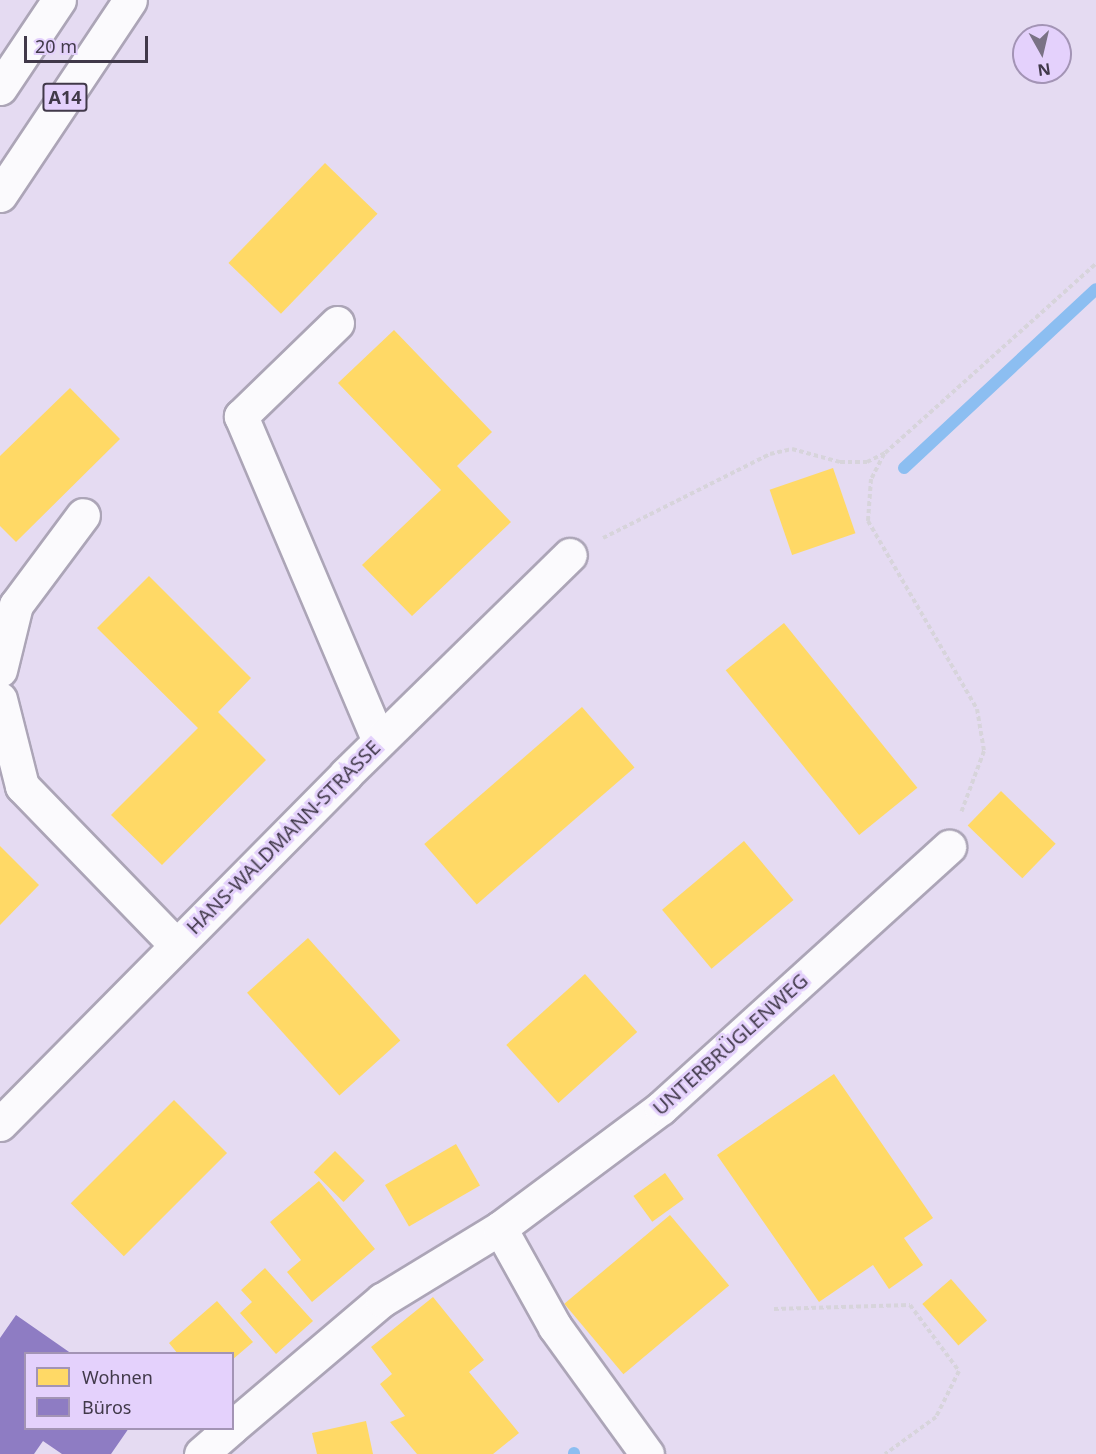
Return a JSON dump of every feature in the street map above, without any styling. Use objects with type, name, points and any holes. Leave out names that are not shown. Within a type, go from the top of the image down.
[{"type":"main road","points":[[0,88],[59,0]]},
{"type":"main road","name":"A14","points":[[0,195],[130,0]]},
{"type":"main road","points":[[337,323],[241,416],[379,741]]},
{"type":"main road","points":[[0,670],[16,605],[83,515]]},
{"type":"main road","name":"HANS-WALDMANN-STRASSE","points":[[0,1124],[379,741],[570,555]]},
{"type":"main road","points":[[0,699],[22,786],[176,945]]},
{"type":"main road","name":"UNTERBRÜGLENWEG","points":[[234,1426],[381,1300],[500,1228],[661,1107],[949,847]]},
{"type":"main road","points":[[500,1228],[555,1327],[647,1454]]},
{"type":"main road","name":"UNTERBRÜGLENWEG","points":[[201,1454],[230,1430]]},
{"type":"path","points":[[570,555],[770,454],[792,450],[840,462],[867,462],[885,453],[1096,264]]},
{"type":"path","points":[[885,453],[871,479],[868,521],[977,709],[983,741],[984,751],[949,847]]},
{"type":"path","points":[[774,1309],[910,1305],[959,1371],[936,1417],[885,1454]]},
{"type":"building: Wohnen","points":[[325,163],[378,214],[281,314],[228,263]]},
{"type":"building: Wohnen","points":[[394,330],[492,432],[457,466],[511,522],[412,616],[362,565],[441,490],[338,383]]},
{"type":"building: Wohnen","points":[[70,388],[120,439],[16,542],[0,526],[0,456]]},
{"type":"building: Wohnen","points":[[833,468],[855,533],[792,555],[770,490]]},
{"type":"building: Wohnen","points":[[149,576],[251,678],[218,712],[266,760],[162,865],[111,815],[198,728],[97,628]]},
{"type":"building: Wohnen","points":[[784,623],[917,788],[859,835],[726,670]]},
{"type":"building: Wohnen","points":[[582,707],[634,767],[477,904],[424,844]]},
{"type":"building: Wohnen","points":[[1001,791],[1056,844],[1022,878],[968,826]]},
{"type":"building: Wohnen","points":[[744,841],[793,900],[712,969],[662,910]]},
{"type":"building: Wohnen","points":[[0,846],[39,885],[0,925]]},
{"type":"building: Wohnen","points":[[308,938],[400,1041],[339,1095],[247,993]]},
{"type":"building: Wohnen","points":[[585,974],[637,1032],[558,1103],[506,1045]]},
{"type":"building: Wohnen","points":[[834,1074],[933,1218],[904,1238],[923,1265],[889,1289],[873,1265],[819,1302],[717,1155]]},
{"type":"building: Wohnen","points":[[174,1100],[227,1153],[124,1256],[71,1203]]},
{"type":"building: Wohnen","points":[[456,1144],[480,1186],[409,1227],[385,1185]]},
{"type":"building: Wohnen","points":[[335,1151],[365,1181],[343,1202],[314,1172]]},
{"type":"building: Wohnen","points":[[665,1173],[684,1199],[652,1222],[633,1196]]},
{"type":"building: Wohnen","points":[[319,1181],[375,1249],[312,1302],[287,1272],[301,1260],[270,1222]]},
{"type":"building: Wohnen","points":[[670,1215],[729,1285],[623,1374],[564,1304]]},
{"type":"building: Wohnen","points":[[265,1268],[313,1321],[276,1354],[240,1313],[252,1302],[241,1290]]},
{"type":"building: Wohnen","points":[[951,1279],[987,1321],[958,1345],[922,1304]]},
{"type":"building: Wohnen","points":[[433,1297],[484,1360],[469,1372],[519,1433],[493,1454],[417,1454],[390,1422],[405,1416],[380,1384],[392,1374],[371,1347]]},
{"type":"building: Wohnen","points":[[217,1301],[253,1342],[234,1358],[234,1352],[176,1352],[169,1343]]},
{"type":"building: Wohnen","points":[[366,1421],[373,1454],[317,1454],[312,1433]]},
{"type":"building: Büros","points":[[16,1315],[69,1352],[24,1352],[24,1430],[128,1430],[111,1454],[62,1454],[43,1441],[34,1454],[0,1454],[0,1338]]},
{"type":"waterway","points":[[904,468],[1096,289]]}]
